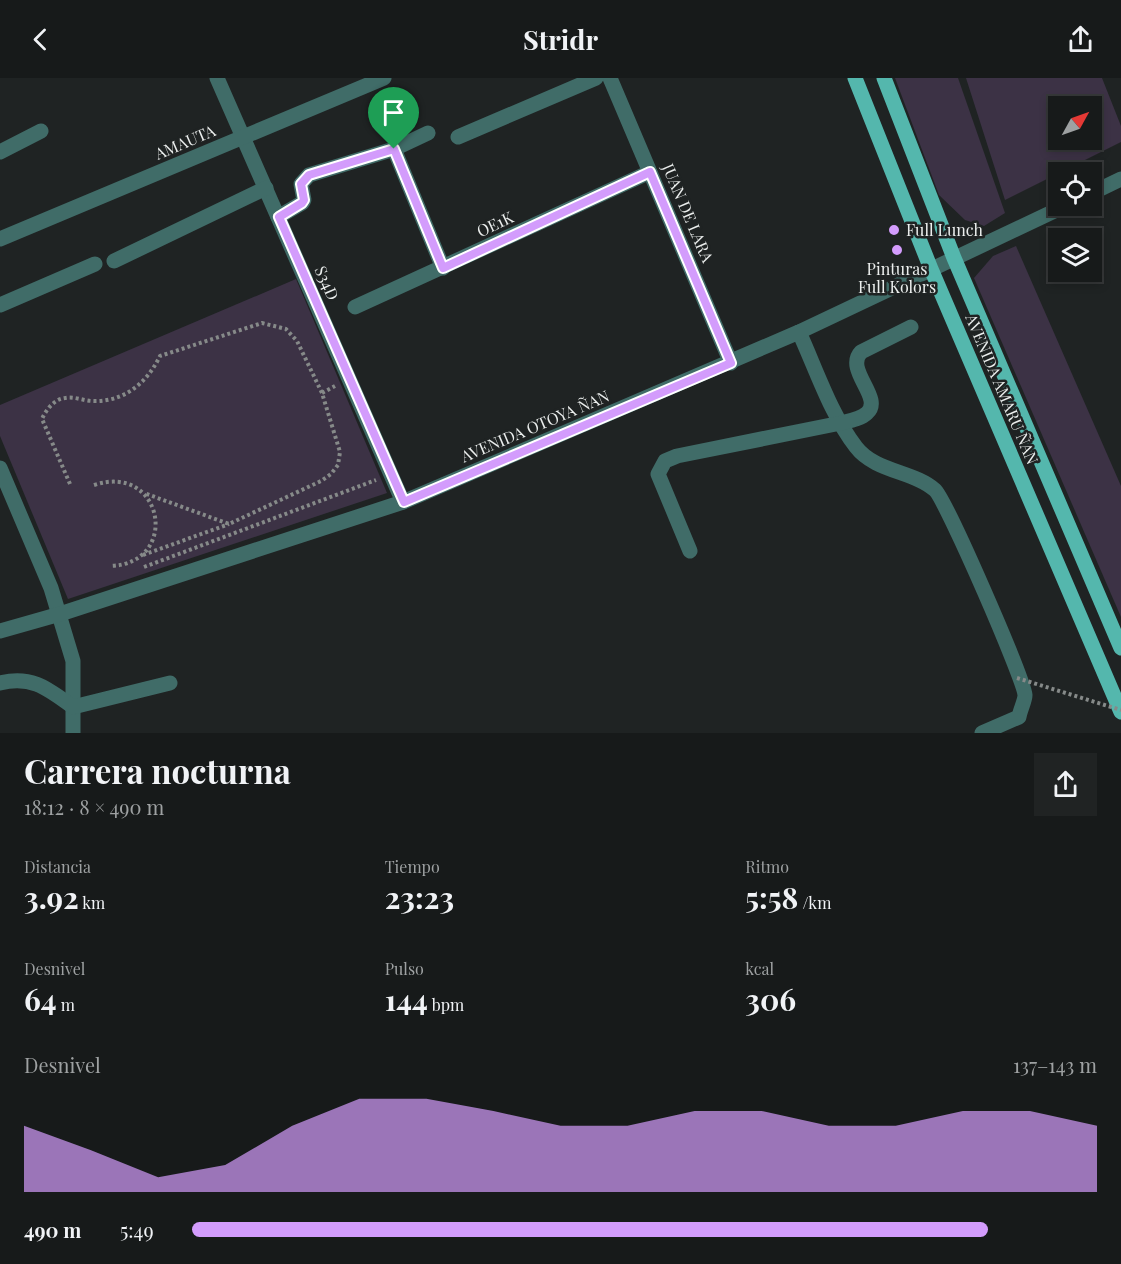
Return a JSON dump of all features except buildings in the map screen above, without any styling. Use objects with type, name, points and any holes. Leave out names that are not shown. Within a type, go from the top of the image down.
[{"type":"main road","name":"AVENIDA AMARU ÑAN","points":[[855,78],[931,269],[1121,711]]},
{"type":"main road","name":"AVENIDA AMARU ÑAN","points":[[884,78],[954,258],[1121,648]]},
{"type":"street","name":"S34D","points":[[218,78],[404,502]]},
{"type":"street","name":"AMAUTA","points":[[0,239],[384,78]]},
{"type":"street","points":[[458,137],[596,78]]},
{"type":"street","name":"JUAN DE LARA","points":[[610,78],[731,363]]},
{"type":"street","points":[[0,152],[41,131]]},
{"type":"street","points":[[279,217],[302,203],[304,200],[301,184],[309,175],[394,149],[428,133]]},
{"type":"street","points":[[394,149],[443,268]]},
{"type":"street","name":"OE1K","points":[[355,307],[650,172]]},
{"type":"street","points":[[1102,188],[1121,179]]},
{"type":"street","points":[[114,261],[266,188]]},
{"type":"street","name":"AVENIDA OTOYA ÑAN","points":[[0,631],[60,614],[404,502],[731,363],[1048,214]]},
{"type":"street","points":[[0,305],[95,264]]},
{"type":"street","points":[[690,552],[658,474],[665,461],[677,456],[841,423],[866,415],[871,409],[872,401],[855,364],[856,357],[861,352],[911,327]]},
{"type":"street","points":[[799,332],[841,423],[857,449],[884,467],[936,490],[954,525],[1017,669],[1025,695],[1019,717],[982,733]]},
{"type":"street","points":[[0,468],[51,588],[74,661],[73,733]]},
{"type":"street","points":[[0,683],[11,680],[37,683],[73,707],[170,683]]},
{"type":"path","points":[[70,484],[42,419],[52,405],[67,397],[94,402],[122,396],[139,386],[154,368],[160,356],[262,323],[286,329],[297,341],[321,393],[340,452],[338,465],[331,474],[321,481],[229,524],[142,555],[122,566],[110,566]]},
{"type":"path","points":[[142,568],[391,475]]},
{"type":"path","points":[[94,485],[116,481],[127,483],[144,493],[229,524]]},
{"type":"path","points":[[142,555],[154,537],[156,526],[155,515],[144,493]]},
{"type":"path","points":[[1017,678],[1121,711]]},
{"type":"shaded area","points":[[895,78],[958,78],[1005,213],[984,226],[965,220],[939,195]]},
{"type":"shaded area","points":[[966,78],[1102,78],[1121,126],[1121,142],[1081,162],[1048,162],[1048,178],[1005,200]]},
{"type":"shaded area","points":[[1016,246],[1121,486],[1121,617],[974,278],[993,256]]},
{"type":"shaded area","points":[[296,279],[387,493],[68,599],[0,436],[0,405]]},
{"type":"place","name":"Full Lunch","points":[[894,230]]},
{"type":"place","name":"Pinturas Full Kolors","points":[[897,250]]},
{"type":"route","points":[[394,149],[443,268],[650,172],[731,363],[404,502],[279,217],[302,203],[304,200],[301,184],[309,175],[394,149]]}]
